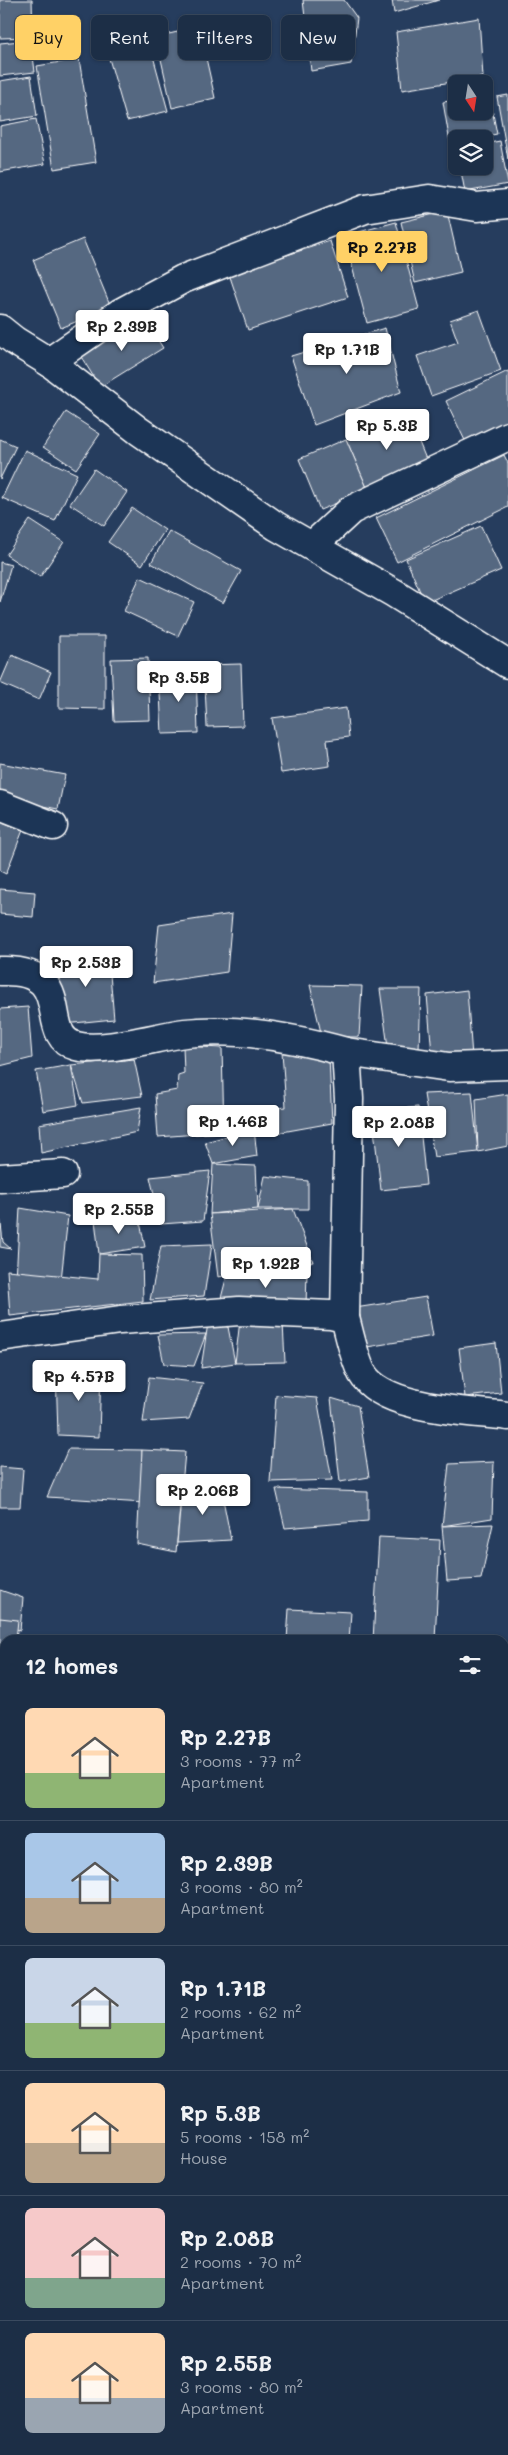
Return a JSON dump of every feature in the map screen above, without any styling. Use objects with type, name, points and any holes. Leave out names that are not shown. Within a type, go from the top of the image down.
[{"type":"street","points":[[49,362],[120,313],[183,280],[364,209],[429,199],[476,207],[508,204]]},
{"type":"street","points":[[0,329],[15,341],[49,362],[164,448],[276,526],[394,593],[508,664]]},
{"type":"street","points":[[312,546],[351,510],[508,436]]},
{"type":"street","points":[[0,805],[53,826]]},
{"type":"street","points":[[0,971],[21,970],[35,975],[44,984],[52,1000],[59,1032],[64,1040],[76,1046],[102,1047],[186,1033],[244,1032],[324,1046],[346,1052],[449,1067],[508,1065]]},
{"type":"street","points":[[346,1052],[349,1099],[345,1318],[363,1374],[382,1393],[403,1402],[508,1416]]},
{"type":"street","points":[[0,1178],[63,1174]]},
{"type":"street","points":[[0,1337],[120,1320],[239,1311],[284,1314],[310,1312],[345,1318]]},
{"type":"building","points":[[0,0],[32,0],[32,15],[15,15],[15,38],[0,38]]},
{"type":"building","points":[[303,0],[344,0],[355,15],[305,15]]},
{"type":"building","points":[[392,0],[439,0],[394,13]]},
{"type":"building","points":[[355,15],[357,18],[355,33]]},
{"type":"building","points":[[479,18],[483,75],[448,75],[448,83],[402,90],[396,32]]},
{"type":"building","points":[[178,32],[178,60],[206,60],[215,98],[172,108],[161,60],[168,60],[168,34]]},
{"type":"building","points":[[15,42],[15,60],[34,60],[35,72],[0,76],[0,43]]},
{"type":"building","points":[[79,60],[96,162],[54,169],[37,66]]},
{"type":"building","points":[[109,60],[154,60],[168,111],[127,121]]},
{"type":"building","points":[[310,60],[352,60],[351,64],[311,71]]},
{"type":"building","points":[[31,76],[37,116],[0,122],[0,81]]},
{"type":"building","points":[[508,95],[508,159],[497,97]]},
{"type":"building","points":[[448,101],[448,120],[493,120],[493,114],[497,134],[493,135],[493,130],[448,131],[443,102]]},
{"type":"building","points":[[36,119],[45,164],[0,172],[0,126]]},
{"type":"building","points":[[500,141],[508,184],[465,192],[462,175],[493,175],[493,142]]},
{"type":"building","points":[[447,211],[461,272],[415,283],[401,222]]},
{"type":"building","points":[[396,222],[419,309],[367,323],[344,236]]},
{"type":"building","points":[[83,239],[111,307],[61,328],[33,260]]},
{"type":"building","points":[[330,241],[348,297],[248,330],[229,274]]},
{"type":"building","points":[[479,310],[501,371],[431,396],[417,356],[458,342],[450,320]]},
{"type":"building","points":[[143,316],[163,348],[100,387],[80,355]]},
{"type":"building","points":[[385,328],[401,392],[314,425],[291,356]]},
{"type":"building","points":[[508,371],[508,430],[469,449],[446,401]]},
{"type":"building","points":[[66,412],[100,434],[76,469],[43,447]]},
{"type":"building","points":[[407,413],[428,464],[368,490],[346,439]]},
{"type":"building","points":[[0,439],[16,446],[0,479]]},
{"type":"building","points":[[346,439],[368,490],[320,510],[299,459]]},
{"type":"building","points":[[25,450],[77,474],[55,521],[2,498]]},
{"type":"building","points":[[504,455],[508,463],[508,507],[397,562],[376,518]]},
{"type":"building","points":[[94,469],[127,492],[104,526],[70,504]]},
{"type":"building","points":[[132,508],[165,530],[142,565],[108,542]]},
{"type":"building","points":[[30,520],[64,542],[40,577],[6,555]]},
{"type":"building","points":[[481,526],[501,570],[425,603],[406,559]]},
{"type":"building","points":[[169,531],[241,571],[223,603],[151,563]]},
{"type":"building","points":[[0,562],[11,565],[0,602]]},
{"type":"building","points":[[140,577],[194,602],[178,636],[124,611]]},
{"type":"building","points":[[59,636],[105,636],[105,709],[59,708]]},
{"type":"building","points":[[12,655],[51,672],[39,700],[0,683]]},
{"type":"building","points":[[148,658],[150,720],[114,721],[111,659]]},
{"type":"building","points":[[241,664],[243,726],[207,727],[204,665]]},
{"type":"building","points":[[196,671],[198,733],[162,734],[159,673]]},
{"type":"building","points":[[346,708],[349,737],[327,740],[330,766],[281,773],[272,718]]},
{"type":"building","points":[[0,763],[65,775],[58,809],[0,798]]},
{"type":"building","points":[[0,821],[23,830],[6,874],[0,871]]},
{"type":"building","points":[[0,889],[35,892],[33,917],[0,914]]},
{"type":"building","points":[[232,914],[227,972],[153,983],[159,925]]},
{"type":"building","points":[[108,952],[114,1019],[64,1024],[57,956]]},
{"type":"building","points":[[310,985],[362,986],[359,1037],[322,1037]]},
{"type":"building","points":[[380,989],[421,989],[419,1049],[388,1047]]},
{"type":"building","points":[[467,990],[472,1057],[432,1054],[427,995]]},
{"type":"building","points":[[28,1007],[32,1058],[0,1066],[0,1009]]},
{"type":"building","points":[[183,1046],[222,1048],[224,1132],[158,1137],[155,1094],[177,1090],[178,1075],[184,1073]]},
{"type":"building","points":[[282,1052],[329,1057],[332,1123],[271,1134],[277,1108],[286,1107]]},
{"type":"building","points":[[134,1059],[142,1096],[83,1103],[71,1065]]},
{"type":"building","points":[[71,1065],[78,1105],[43,1111],[36,1071]]},
{"type":"building","points":[[472,1092],[478,1152],[434,1157],[424,1094]]},
{"type":"building","points":[[508,1094],[508,1146],[478,1152],[476,1099]]},
{"type":"building","points":[[141,1107],[137,1132],[41,1153],[39,1124]]},
{"type":"building","points":[[418,1107],[426,1185],[381,1190],[372,1112]]},
{"type":"building","points":[[254,1129],[257,1156],[213,1164],[205,1142]]},
{"type":"building","points":[[213,1164],[256,1166],[258,1209],[210,1214]]},
{"type":"building","points":[[210,1171],[203,1221],[161,1224],[150,1177]]},
{"type":"building","points":[[265,1176],[308,1181],[308,1209],[258,1209]]},
{"type":"building","points":[[20,1208],[68,1216],[61,1280],[16,1279]]},
{"type":"building","points":[[293,1209],[313,1262],[218,1277],[210,1214]]},
{"type":"building","points":[[0,1215],[3,1242],[11,1249],[0,1247]]},
{"type":"building","points":[[139,1217],[145,1247],[99,1254],[95,1220]]},
{"type":"building","points":[[212,1244],[204,1296],[150,1300],[161,1246]]},
{"type":"building","points":[[99,1254],[142,1255],[143,1301],[10,1316],[7,1270],[98,1279]]},
{"type":"building","points":[[307,1272],[306,1305],[220,1302],[227,1275]]},
{"type":"building","points":[[426,1297],[433,1336],[361,1348],[355,1308]]},
{"type":"building","points":[[240,1320],[283,1323],[285,1362],[235,1363]]},
{"type":"building","points":[[208,1323],[228,1327],[235,1363],[201,1368]]},
{"type":"building","points":[[206,1334],[194,1366],[164,1364],[158,1335]]},
{"type":"building","points":[[496,1343],[501,1393],[465,1397],[459,1348]]},
{"type":"building","points":[[101,1368],[99,1437],[58,1435],[56,1369]]},
{"type":"building","points":[[149,1377],[203,1383],[189,1419],[143,1422]]},
{"type":"building","points":[[276,1395],[317,1398],[332,1480],[270,1482]]},
{"type":"building","points":[[331,1398],[358,1406],[369,1477],[340,1482]]},
{"type":"building","points":[[68,1449],[142,1450],[144,1503],[47,1497]]},
{"type":"building","points":[[142,1450],[185,1452],[176,1552],[137,1544]]},
{"type":"building","points":[[494,1462],[492,1518],[442,1526],[449,1464]]},
{"type":"building","points":[[0,1467],[23,1469],[20,1507],[0,1507]]},
{"type":"building","points":[[182,1488],[221,1489],[231,1540],[177,1543]]},
{"type":"building","points":[[276,1489],[368,1492],[368,1521],[285,1528]]},
{"type":"building","points":[[493,1524],[481,1579],[447,1581],[442,1526]]},
{"type":"building","points":[[379,1537],[440,1540],[435,1635],[373,1635]]},
{"type":"building","points":[[0,1590],[23,1598],[20,1630],[0,1625]]},
{"type":"building","points":[[289,1609],[351,1612],[349,1635],[287,1635]]},
{"type":"building","points":[[0,1618],[18,1620],[16,1635],[0,1635]]}]
